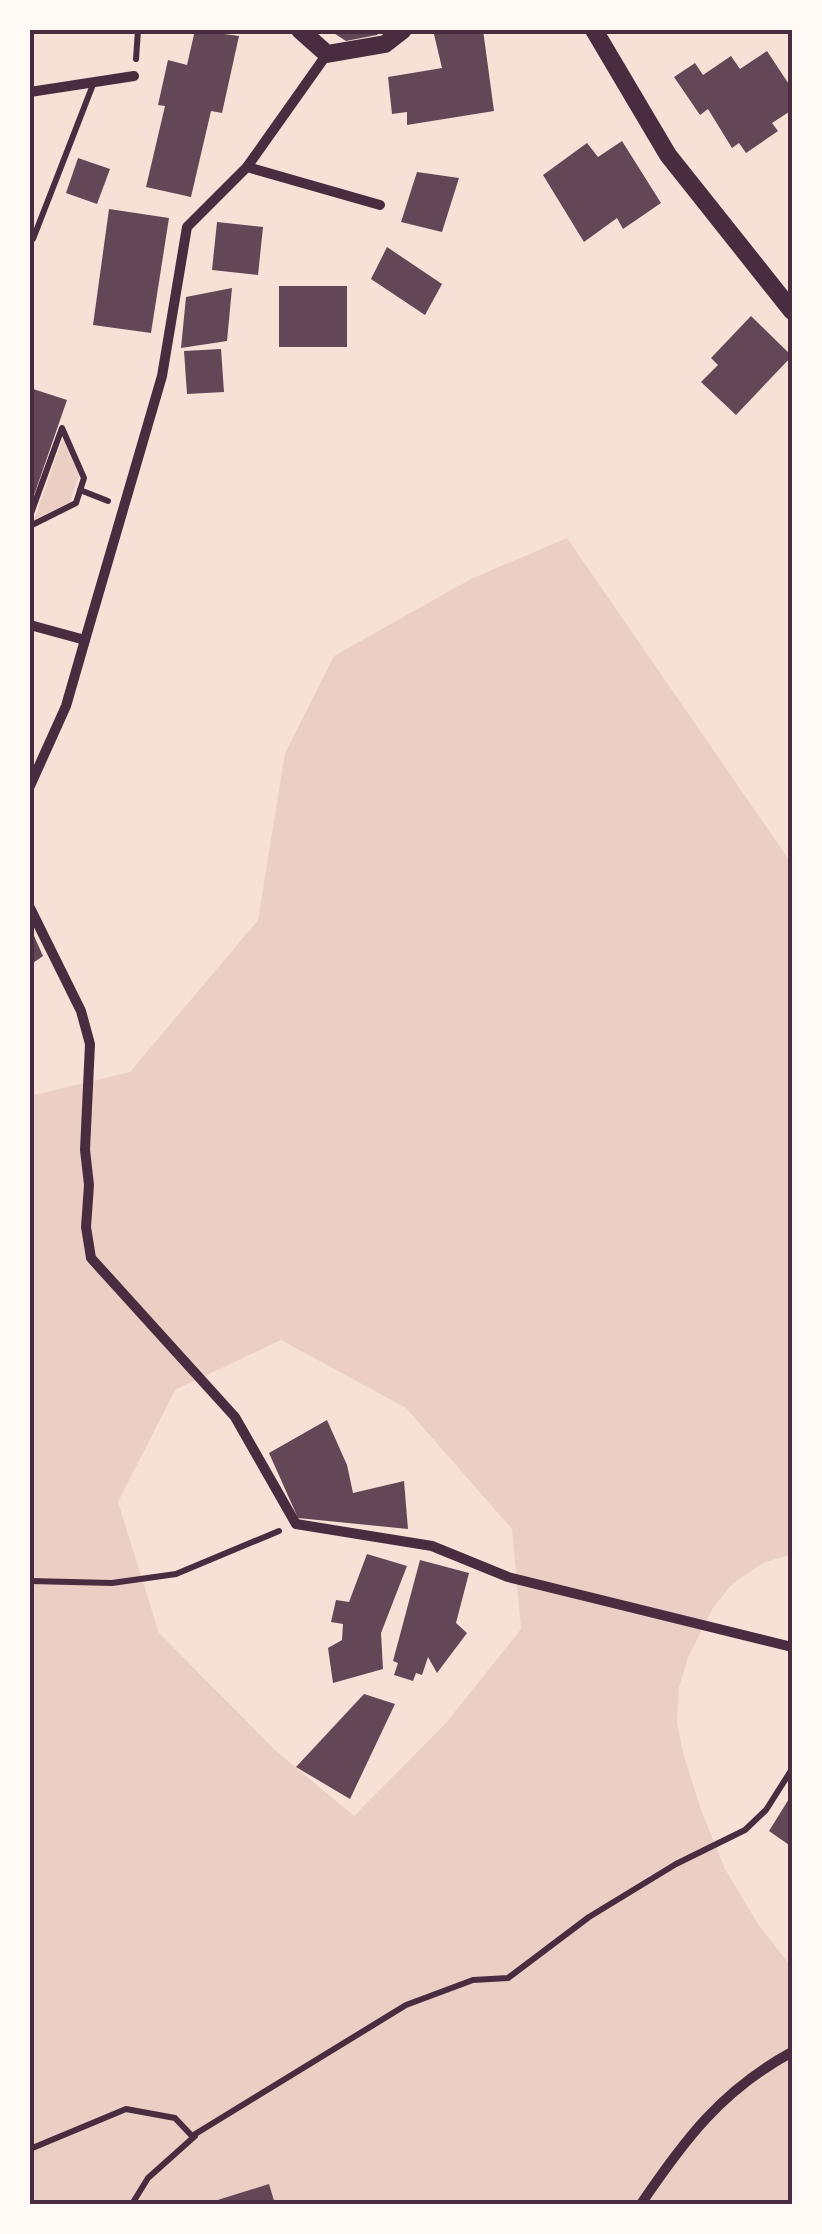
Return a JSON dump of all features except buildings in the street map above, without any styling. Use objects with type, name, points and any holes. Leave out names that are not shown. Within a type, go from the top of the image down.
[{"type":"street","points":[[300,30],[326,54]]},
{"type":"street","points":[[30,786],[66,706],[162,376],[187,228],[247,167],[326,54],[385,44],[403,30]]},
{"type":"street","points":[[594,30],[668,155],[792,311]]},
{"type":"street","points":[[30,92],[134,76]]},
{"type":"street","points":[[247,167],[380,205]]},
{"type":"street","points":[[30,625],[84,640]]},
{"type":"street","points":[[30,908],[81,1011],[90,1044],[85,1150],[89,1185],[86,1227],[91,1258],[234,1417],[296,1524],[432,1546],[508,1577],[792,1646]]},
{"type":"street","points":[[641,2204],[716,2104],[754,2073],[792,2052]]},
{"type":"lane","points":[[30,240],[94,82]]},
{"type":"path","points":[[30,516],[62,428],[84,478],[83,492],[76,502],[30,526]]},
{"type":"path","points":[[30,1582],[112,1583],[176,1574],[296,1524]]},
{"type":"path","points":[[30,2149],[126,2109],[174,2118],[192,2136],[406,2005],[473,1980],[508,1978],[588,1917],[676,1864],[745,1830],[766,1810],[792,1769]]},
{"type":"path","points":[[132,2204],[148,2178],[200,2132]]},
{"type":"shaded area","points":[[63,438],[79,476],[70,502],[34,520]]},
{"type":"shaded area","points":[[567,538],[792,864],[792,1554],[763,1563],[732,1584],[713,1608],[688,1658],[679,1687],[677,1723],[701,1810],[725,1869],[758,1924],[792,1968],[792,2204],[30,2204],[30,1096],[130,1072],[258,920],[285,753],[334,656],[471,579]],"holes":[[[281,1340],[406,1408],[512,1529],[521,1629],[445,1724],[354,1816],[276,1751],[159,1633],[118,1502],[175,1390]]]}]
